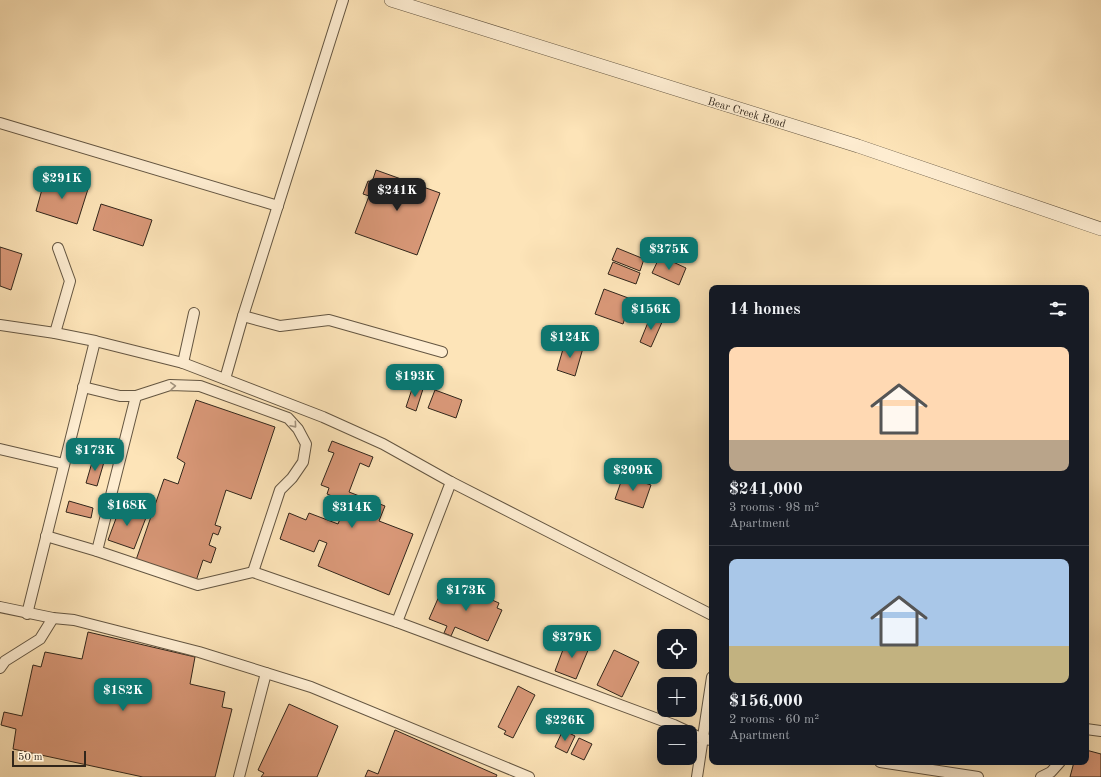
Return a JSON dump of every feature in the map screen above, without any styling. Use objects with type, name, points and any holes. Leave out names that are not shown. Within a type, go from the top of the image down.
[{"type":"street","points":[[225,378],[342,0]]},
{"type":"street","name":"Bear Creek Road","points":[[391,0],[858,146],[1101,230]]},
{"type":"street","points":[[0,123],[278,206]]},
{"type":"street","points":[[55,333],[70,281],[58,248]]},
{"type":"street","points":[[183,363],[194,313]]},
{"type":"street","points":[[243,316],[280,326],[328,320],[442,352]]},
{"type":"street","points":[[0,325],[55,333],[95,341],[183,363],[323,417],[376,441],[451,482],[709,612]]},
{"type":"street","points":[[27,614],[95,341]]},
{"type":"street","points":[[83,387],[120,396],[136,396],[170,385],[200,386],[288,418],[298,429],[306,444],[303,462],[292,478],[280,490],[253,572]]},
{"type":"street","points":[[97,551],[136,396]]},
{"type":"street","points":[[0,449],[64,464]]},
{"type":"street","points":[[397,622],[451,482]]},
{"type":"street","points":[[46,536],[97,551],[198,585],[253,572],[397,622],[674,725]]},
{"type":"street","points":[[0,607],[27,614],[74,620],[199,652],[311,687],[529,777]]},
{"type":"street","points":[[0,668],[5,661],[40,639],[53,618]]},
{"type":"street","points":[[239,777],[266,673]]},
{"type":"street","points":[[697,777],[707,740],[709,715]]},
{"type":"street","points":[[1089,729],[1101,731]]},
{"type":"street","points":[[697,736],[707,740]]},
{"type":"street","points":[[900,765],[978,777]]},
{"type":"street","points":[[1041,777],[1051,772],[1057,765]]},
{"type":"building","points":[[376,170],[440,193],[417,255],[355,233],[369,196],[363,194],[368,181],[372,182]]},
{"type":"building","points":[[46,175],[88,189],[77,224],[36,211]]},
{"type":"building","points":[[101,204],[152,220],[143,246],[93,230]]},
{"type":"building","points":[[0,247],[22,254],[11,290],[0,286]]},
{"type":"building","points":[[617,248],[644,259],[640,271],[612,260]]},
{"type":"building","points":[[660,256],[686,268],[679,285],[652,273]]},
{"type":"building","points":[[613,262],[640,273],[636,284],[608,274]]},
{"type":"building","points":[[604,289],[631,299],[623,324],[595,314]]},
{"type":"building","points":[[651,315],[663,320],[651,347],[640,342]]},
{"type":"building","points":[[565,342],[583,348],[575,376],[557,370]]},
{"type":"building","points":[[413,386],[423,389],[416,411],[406,407]]},
{"type":"building","points":[[435,390],[462,400],[456,418],[428,408]]},
{"type":"building","points":[[196,400],[275,427],[251,499],[226,490],[215,525],[221,527],[218,535],[213,533],[209,545],[216,548],[211,563],[203,560],[196,581],[136,560],[164,479],[178,484],[185,463],[177,458]]},
{"type":"building","points":[[332,441],[373,457],[369,467],[360,463],[349,492],[385,506],[379,521],[413,534],[389,595],[318,566],[327,543],[319,540],[314,552],[280,539],[289,513],[306,520],[309,513],[338,524],[347,502],[327,494],[329,488],[321,485],[334,453],[328,451]]},
{"type":"building","points":[[93,459],[104,462],[97,486],[86,483]]},
{"type":"building","points":[[623,476],[651,485],[643,508],[615,499]]},
{"type":"building","points":[[69,501],[93,508],[91,518],[66,512]]},
{"type":"building","points":[[121,505],[147,515],[134,549],[108,540]]},
{"type":"building","points":[[448,581],[499,603],[497,608],[502,610],[488,641],[455,627],[451,636],[444,633],[447,626],[429,619],[440,594],[442,595]]},
{"type":"building","points":[[88,632],[195,657],[190,684],[225,692],[222,707],[232,709],[215,777],[143,777],[13,749],[16,729],[1,725],[4,712],[22,716],[33,665],[41,667],[45,652],[82,659]]},
{"type":"building","points":[[567,639],[589,648],[576,679],[555,671]]},
{"type":"building","points":[[614,650],[639,662],[622,697],[597,685]]},
{"type":"building","points":[[518,686],[535,695],[513,738],[504,734],[506,731],[498,727]]},
{"type":"building","points":[[289,704],[338,726],[317,777],[261,777],[264,773],[258,770]]},
{"type":"building","points":[[395,730],[497,775],[496,777],[365,777],[368,770],[378,774]]},
{"type":"building","points":[[563,730],[575,736],[567,753],[555,747]]},
{"type":"building","points":[[579,738],[592,744],[584,760],[571,754]]},
{"type":"building","points":[[1089,751],[1101,754],[1101,777],[1070,777],[1073,765],[1089,765]]}]
